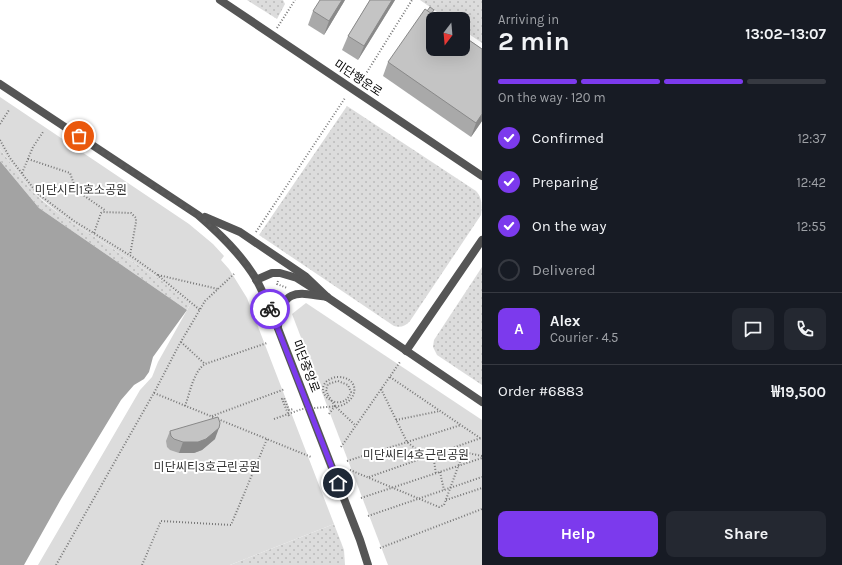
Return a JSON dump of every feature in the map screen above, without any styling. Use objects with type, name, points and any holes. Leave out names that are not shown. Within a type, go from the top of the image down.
[{"type":"street","name":"미단행운로","points":[[220,0],[482,176]]},
{"type":"street","name":"미단중앙로","points":[[0,84],[198,215],[220,234],[238,253],[256,280],[278,327],[368,565]]},
{"type":"street","points":[[198,215],[240,232],[305,276],[327,297]]},
{"type":"street","points":[[406,351],[482,240]]},
{"type":"street","points":[[256,280],[272,273],[297,278],[482,402]]},
{"type":"street","points":[[278,327],[279,313],[289,296],[301,293],[327,297]]},
{"type":"path","points":[[272,35],[295,0]]},
{"type":"path","points":[[362,80],[412,0]]},
{"type":"path","points":[[254,235],[345,98]]},
{"type":"path","points":[[0,124],[9,110]]},
{"type":"path","points":[[22,173],[33,147],[43,132]]},
{"type":"path","points":[[0,140],[10,158],[37,193],[74,221],[130,255],[158,275],[200,310]]},
{"type":"path","points":[[28,159],[70,173],[76,190],[106,211]]},
{"type":"path","points":[[94,234],[101,213],[106,211],[130,213],[136,218],[130,255]]},
{"type":"path","points":[[56,565],[154,394],[180,342],[205,301],[234,274]]},
{"type":"path","points":[[158,275],[218,289]]},
{"type":"path","points":[[278,279],[277,284],[287,288],[290,292]]},
{"type":"path","points":[[180,342],[205,364]]},
{"type":"path","points":[[185,406],[196,372],[201,367],[205,364],[267,343]]},
{"type":"path","points":[[341,447],[400,362]]},
{"type":"path","points":[[274,419],[302,409],[340,406],[346,404],[353,398],[355,390],[348,380],[339,377],[325,382],[323,391],[326,397],[332,401],[339,402],[350,396],[351,392],[348,385],[338,381],[328,384],[326,390],[328,395],[335,406],[356,426]]},
{"type":"path","points":[[390,377],[481,438]]},
{"type":"path","points":[[211,417],[285,389]]},
{"type":"path","points":[[381,390],[407,442],[426,457]]},
{"type":"path","points":[[154,394],[311,457]]},
{"type":"path","points":[[288,415],[282,399],[284,398],[289,410],[292,409]]},
{"type":"path","points":[[329,414],[335,406]]},
{"type":"path","points":[[396,420],[440,411]]},
{"type":"path","points":[[347,461],[461,425]]},
{"type":"path","points":[[368,477],[481,438]]},
{"type":"path","points":[[142,565],[161,522],[230,525],[267,439]]},
{"type":"path","points":[[350,470],[439,506],[444,505],[457,466],[462,456],[468,453],[482,457]]},
{"type":"path","points":[[433,454],[436,474]]},
{"type":"path","points":[[361,498],[436,474],[482,457]]},
{"type":"path","points":[[440,472],[444,490]]},
{"type":"path","points":[[368,516],[482,477]]},
{"type":"path","points":[[446,500],[482,488]]},
{"type":"path","points":[[380,548],[482,509]]},
{"type":"green space","points":[[247,0],[283,0],[285,4],[277,19]]},
{"type":"green space","points":[[420,0],[482,0],[482,43],[470,35],[470,12],[437,12]]},
{"type":"green space","name":"미단씨티3호근린공원","points":[[0,97],[189,224],[213,244],[224,256],[221,260],[229,269],[247,298],[334,524],[230,565],[38,565],[140,390],[152,377],[158,362],[191,303],[161,280],[61,215],[32,191],[0,149]]},
{"type":"green space","points":[[347,106],[476,191],[480,199],[481,215],[410,321],[403,326],[394,326],[259,235]]},
{"type":"green space","points":[[0,149],[32,191],[44,202],[61,215],[161,280],[191,303],[187,310],[39,208],[0,161]]},
{"type":"green space","points":[[482,267],[482,385],[437,355],[433,347],[434,340]]},
{"type":"green space","name":"미단씨티4호근린공원","points":[[306,303],[482,420],[482,565],[388,565],[292,314]]},
{"type":"green space","points":[[334,524],[344,550],[345,565],[230,565]]},
{"type":"shaded area","points":[[0,161],[39,208],[187,310],[153,357],[149,372],[144,379],[134,385],[121,400],[61,499],[24,565],[0,565]]},
{"type":"building","points":[[320,0],[342,0],[329,21],[313,11]]},
{"type":"building","points":[[370,0],[392,0],[364,46],[348,36]]},
{"type":"building","points":[[430,7],[434,10],[432,12],[427,11]]},
{"type":"building","points":[[425,9],[429,12],[426,12],[426,56],[470,56],[470,41],[482,49],[482,114],[476,123],[388,62]]},
{"type":"building","points":[[218,417],[220,423],[219,428],[206,439],[198,442],[183,442],[174,439],[171,436],[170,431]]},
{"type":"way so far","points":[[79,136],[198,215],[220,234],[238,253],[256,280],[270,309]]},
{"type":"route","points":[[270,309],[338,483]]},
{"type":"park label","name":"미단시티1호소공원","points":[[81,190]]}]
